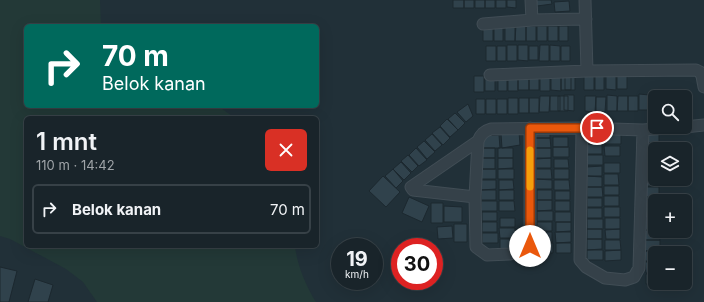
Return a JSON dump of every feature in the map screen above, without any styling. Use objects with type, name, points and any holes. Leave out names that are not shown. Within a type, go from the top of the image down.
[{"type":"street","points":[[531,0],[532,20]]},
{"type":"street","points":[[586,0],[587,71]]},
{"type":"street","points":[[483,24],[532,20],[586,19]]},
{"type":"street","points":[[490,75],[587,71],[696,70],[700,72],[702,76],[704,87]]},
{"type":"street","points":[[692,126],[704,125]]},
{"type":"street","points":[[530,128],[530,246],[525,250],[510,254],[487,255],[476,247],[475,197],[478,141],[481,134],[491,129],[530,128],[582,128],[648,130]]},
{"type":"street","points":[[582,128],[580,260],[586,267],[605,278],[625,280],[634,277],[639,268],[643,130]]},
{"type":"street","points":[[475,197],[413,190],[411,187],[478,141]]},
{"type":"green space","points":[[0,0],[100,0],[101,24],[24,24],[24,108],[221,108],[232,116],[24,116],[24,246],[10,239],[0,236]]},
{"type":"green space","points":[[27,248],[295,248],[302,275],[316,302],[97,302],[83,282],[66,269]]},
{"type":"building","points":[[453,0],[464,0],[464,8],[453,8]]},
{"type":"building","points":[[464,0],[474,0],[474,8],[464,8]]},
{"type":"building","points":[[475,0],[485,0],[485,8],[475,8]]},
{"type":"building","points":[[485,0],[495,0],[495,8],[485,8]]},
{"type":"building","points":[[496,0],[506,0],[506,8],[496,8]]},
{"type":"building","points":[[507,0],[516,0],[516,8],[507,7]]},
{"type":"building","points":[[536,0],[551,0],[552,4],[537,6]]},
{"type":"building","points":[[569,1],[570,11],[555,12],[554,2]]},
{"type":"building","points":[[505,25],[515,25],[515,41],[505,41]]},
{"type":"building","points":[[516,25],[526,26],[526,41],[515,41]]},
{"type":"building","points":[[483,26],[493,26],[493,41],[483,41]]},
{"type":"building","points":[[494,26],[503,26],[503,41],[494,41]]},
{"type":"building","points":[[526,26],[536,26],[536,41],[526,41]]},
{"type":"building","points":[[537,26],[547,26],[547,41],[537,41]]},
{"type":"building","points":[[548,26],[558,26],[558,41],[548,41]]},
{"type":"building","points":[[559,26],[568,26],[568,41],[559,41]]},
{"type":"building","points":[[507,45],[517,45],[517,61],[507,61]]},
{"type":"building","points":[[518,45],[528,45],[528,61],[518,60]]},
{"type":"building","points":[[540,45],[549,45],[549,61],[539,61]]},
{"type":"building","points":[[550,45],[560,46],[560,61],[550,61]]},
{"type":"building","points":[[486,46],[496,46],[496,61],[486,61]]},
{"type":"building","points":[[497,46],[506,46],[506,61],[497,61]]},
{"type":"building","points":[[529,46],[538,46],[538,60],[529,60]]},
{"type":"building","points":[[561,46],[570,46],[570,61],[561,61]]},
{"type":"building","points":[[584,74],[594,75],[594,90],[584,90]]},
{"type":"building","points":[[606,74],[616,74],[616,90],[606,89]]},
{"type":"building","points":[[617,74],[627,74],[627,89],[617,89]]},
{"type":"building","points":[[508,75],[518,75],[518,91],[508,91]]},
{"type":"building","points":[[518,75],[529,75],[529,90],[518,90]]},
{"type":"building","points":[[529,75],[539,75],[539,90],[529,90]]},
{"type":"building","points":[[540,75],[550,75],[550,91],[540,91]]},
{"type":"building","points":[[551,75],[561,75],[561,91],[551,90]]},
{"type":"building","points":[[561,75],[571,76],[571,90],[561,90]]},
{"type":"building","points":[[565,75],[575,75],[575,90],[565,90]]},
{"type":"building","points":[[595,75],[604,75],[604,90],[595,90]]},
{"type":"building","points":[[474,76],[484,76],[484,92],[474,92]]},
{"type":"building","points":[[485,76],[495,76],[495,91],[485,91]]},
{"type":"building","points":[[498,76],[507,76],[507,91],[498,91]]},
{"type":"building","points":[[639,94],[648,95],[648,110],[639,110]]},
{"type":"building","points":[[564,95],[574,95],[574,111],[564,110]]},
{"type":"building","points":[[607,95],[617,96],[617,111],[607,111]]},
{"type":"building","points":[[540,96],[550,96],[549,112],[539,112]]},
{"type":"building","points":[[550,96],[560,96],[560,111],[550,111]]},
{"type":"building","points":[[558,96],[568,96],[568,111],[558,111]]},
{"type":"building","points":[[585,96],[596,96],[595,112],[585,111]]},
{"type":"building","points":[[618,96],[628,96],[628,111],[617,111]]},
{"type":"building","points":[[628,96],[638,96],[638,111],[628,111]]},
{"type":"building","points":[[596,97],[606,97],[605,112],[596,111]]},
{"type":"building","points":[[508,98],[518,98],[518,114],[508,114]]},
{"type":"building","points":[[519,98],[529,98],[529,113],[519,113]]},
{"type":"building","points":[[529,98],[539,98],[539,113],[529,113]]},
{"type":"building","points":[[476,99],[485,99],[485,114],[476,114]]},
{"type":"building","points":[[486,99],[496,99],[496,114],[486,114]]},
{"type":"building","points":[[497,99],[507,99],[507,114],[497,114]]},
{"type":"building","points":[[468,104],[473,116],[466,122],[457,112]]},
{"type":"building","points":[[455,113],[465,123],[458,130],[448,119]]},
{"type":"building","points":[[447,119],[458,130],[450,137],[440,126]]},
{"type":"building","points":[[440,127],[450,138],[443,145],[432,133]]},
{"type":"building","points":[[535,128],[550,128],[550,138],[535,138]]},
{"type":"building","points":[[519,132],[520,145],[502,148],[501,134]]},
{"type":"building","points":[[644,132],[648,132],[648,134],[659,134],[659,142],[644,143]]},
{"type":"building","points":[[432,134],[442,145],[435,151],[425,140]]},
{"type":"building","points":[[587,134],[602,134],[602,144],[587,144]]},
{"type":"building","points":[[605,134],[621,134],[621,144],[605,144]]},
{"type":"building","points":[[499,135],[500,148],[483,148],[483,136]]},
{"type":"building","points":[[553,137],[568,137],[568,147],[553,147]]},
{"type":"building","points":[[535,138],[550,138],[551,148],[535,148]]},
{"type":"building","points":[[424,141],[435,152],[427,159],[417,147]]},
{"type":"building","points":[[587,144],[602,144],[602,154],[587,154]]},
{"type":"building","points":[[645,144],[648,144],[648,153],[645,153]]},
{"type":"building","points":[[604,146],[620,146],[620,156],[605,156]]},
{"type":"building","points":[[553,147],[569,147],[569,157],[553,157]]},
{"type":"building","points":[[416,148],[427,160],[419,166],[409,155]]},
{"type":"building","points":[[480,148],[495,148],[495,158],[480,158]]},
{"type":"building","points":[[498,148],[513,148],[513,158],[498,158]]},
{"type":"building","points":[[535,148],[551,148],[551,158],[535,158]]},
{"type":"building","points":[[644,154],[648,154],[648,164],[644,164]]},
{"type":"building","points":[[408,155],[418,166],[412,172],[401,161]]},
{"type":"building","points":[[587,155],[603,155],[603,165],[587,165]]},
{"type":"building","points":[[480,158],[495,158],[495,169],[480,169]]},
{"type":"building","points":[[498,158],[513,158],[513,168],[498,169]]},
{"type":"building","points":[[551,158],[551,168],[536,168],[536,159]]},
{"type":"building","points":[[554,159],[568,159],[569,168],[554,168]]},
{"type":"building","points":[[401,162],[411,173],[404,180],[393,169]]},
{"type":"building","points":[[604,163],[620,163],[620,173],[604,173]]},
{"type":"building","points":[[645,164],[648,164],[648,174],[645,174]]},
{"type":"building","points":[[602,166],[602,176],[587,176],[587,167]]},
{"type":"building","points":[[393,169],[403,181],[396,188],[385,176]]},
{"type":"building","points":[[480,169],[496,169],[496,179],[480,179]]},
{"type":"building","points":[[498,169],[514,169],[514,179],[498,179]]},
{"type":"building","points":[[536,169],[551,169],[552,179],[536,179]]},
{"type":"building","points":[[554,169],[569,169],[569,179],[554,179]]},
{"type":"building","points":[[604,174],[618,174],[619,185],[604,185]]},
{"type":"building","points":[[644,175],[648,175],[648,186],[644,186]]},
{"type":"building","points":[[383,176],[400,192],[386,207],[369,191]]},
{"type":"building","points":[[587,176],[602,177],[602,187],[587,187]]},
{"type":"building","points":[[536,179],[552,180],[552,189],[536,189]]},
{"type":"building","points":[[481,180],[496,180],[496,189],[481,190]]},
{"type":"building","points":[[499,180],[513,180],[514,189],[499,190]]},
{"type":"building","points":[[554,180],[569,180],[570,190],[554,190]]},
{"type":"building","points":[[604,186],[619,186],[619,195],[604,195]]},
{"type":"building","points":[[587,187],[602,187],[603,197],[587,197]]},
{"type":"building","points":[[644,187],[659,187],[659,194],[648,194],[648,197],[644,197]]},
{"type":"building","points":[[481,190],[496,190],[496,200],[481,200]]},
{"type":"building","points":[[499,190],[514,190],[514,200],[499,200]]},
{"type":"building","points":[[537,190],[552,190],[552,200],[537,200]]},
{"type":"building","points":[[555,191],[570,191],[570,200],[555,200]]},
{"type":"building","points":[[604,196],[619,196],[619,206],[604,206]]},
{"type":"building","points":[[409,197],[429,206],[422,222],[402,213]]},
{"type":"building","points":[[644,197],[648,197],[648,207],[644,207]]},
{"type":"building","points":[[587,198],[602,198],[602,207],[587,207]]},
{"type":"building","points":[[537,200],[552,200],[552,210],[537,211]]},
{"type":"building","points":[[481,201],[497,201],[497,211],[481,211]]},
{"type":"building","points":[[499,201],[514,201],[515,211],[499,211]]},
{"type":"building","points":[[555,201],[570,201],[570,211],[555,211]]},
{"type":"building","points":[[431,203],[443,203],[443,223],[431,223]]},
{"type":"building","points":[[444,206],[462,207],[462,222],[444,222]]},
{"type":"building","points":[[604,207],[620,207],[620,217],[604,217]]},
{"type":"building","points":[[587,208],[602,208],[602,218],[587,218]]},
{"type":"building","points":[[644,208],[648,208],[648,218],[644,218]]},
{"type":"building","points":[[537,211],[553,211],[553,221],[537,221]]},
{"type":"building","points":[[482,212],[497,212],[497,221],[482,221]]},
{"type":"building","points":[[555,212],[571,212],[571,222],[555,222]]},
{"type":"building","points":[[500,218],[515,218],[515,227],[500,227]]},
{"type":"building","points":[[605,218],[620,218],[620,229],[605,229]]},
{"type":"building","points":[[644,218],[648,218],[648,230],[645,230]]},
{"type":"building","points":[[587,219],[603,219],[603,229],[587,229]]},
{"type":"building","points":[[482,222],[497,222],[497,232],[482,232]]},
{"type":"building","points":[[537,222],[552,222],[552,231],[537,231]]},
{"type":"building","points":[[556,222],[571,222],[571,231],[556,232]]},
{"type":"building","points":[[454,224],[467,224],[467,242],[454,242]]},
{"type":"building","points":[[452,226],[453,238],[438,238],[437,227]]},
{"type":"building","points":[[499,228],[515,228],[515,238],[500,238]]},
{"type":"building","points":[[587,229],[602,229],[602,239],[587,239]]},
{"type":"building","points":[[620,229],[620,239],[606,239],[605,230]]},
{"type":"building","points":[[645,230],[648,230],[648,238],[660,238],[660,240],[645,240]]},
{"type":"building","points":[[537,232],[552,232],[552,242],[537,242]]},
{"type":"building","points":[[555,232],[571,232],[571,242],[556,243]]},
{"type":"building","points":[[482,233],[498,233],[498,243],[482,243]]},
{"type":"building","points":[[500,239],[515,239],[516,249],[500,249]]},
{"type":"building","points":[[587,239],[602,239],[602,249],[587,250]]},
{"type":"building","points":[[605,240],[620,240],[621,250],[605,250]]},
{"type":"building","points":[[645,240],[660,240],[660,246],[648,246],[648,251],[645,251]]},
{"type":"building","points":[[537,243],[553,243],[553,253],[537,253]]},
{"type":"building","points":[[556,243],[571,243],[571,253],[556,253]]},
{"type":"building","points":[[587,250],[603,250],[603,260],[587,260]]},
{"type":"building","points":[[621,250],[621,260],[605,261],[605,251]]},
{"type":"building","points":[[645,251],[648,251],[648,261],[645,261]]},
{"type":"building","points":[[645,262],[648,262],[648,273],[646,273]]},
{"type":"building","points":[[0,267],[17,271],[9,302],[0,302]]},
{"type":"building","points":[[646,274],[648,274],[648,284],[646,284]]},
{"type":"building","points":[[35,279],[53,285],[48,302],[28,302]]},
{"type":"slow traffic","points":[[530,150],[530,187]]},
{"type":"route","points":[[530,246],[530,128],[597,128]]}]
